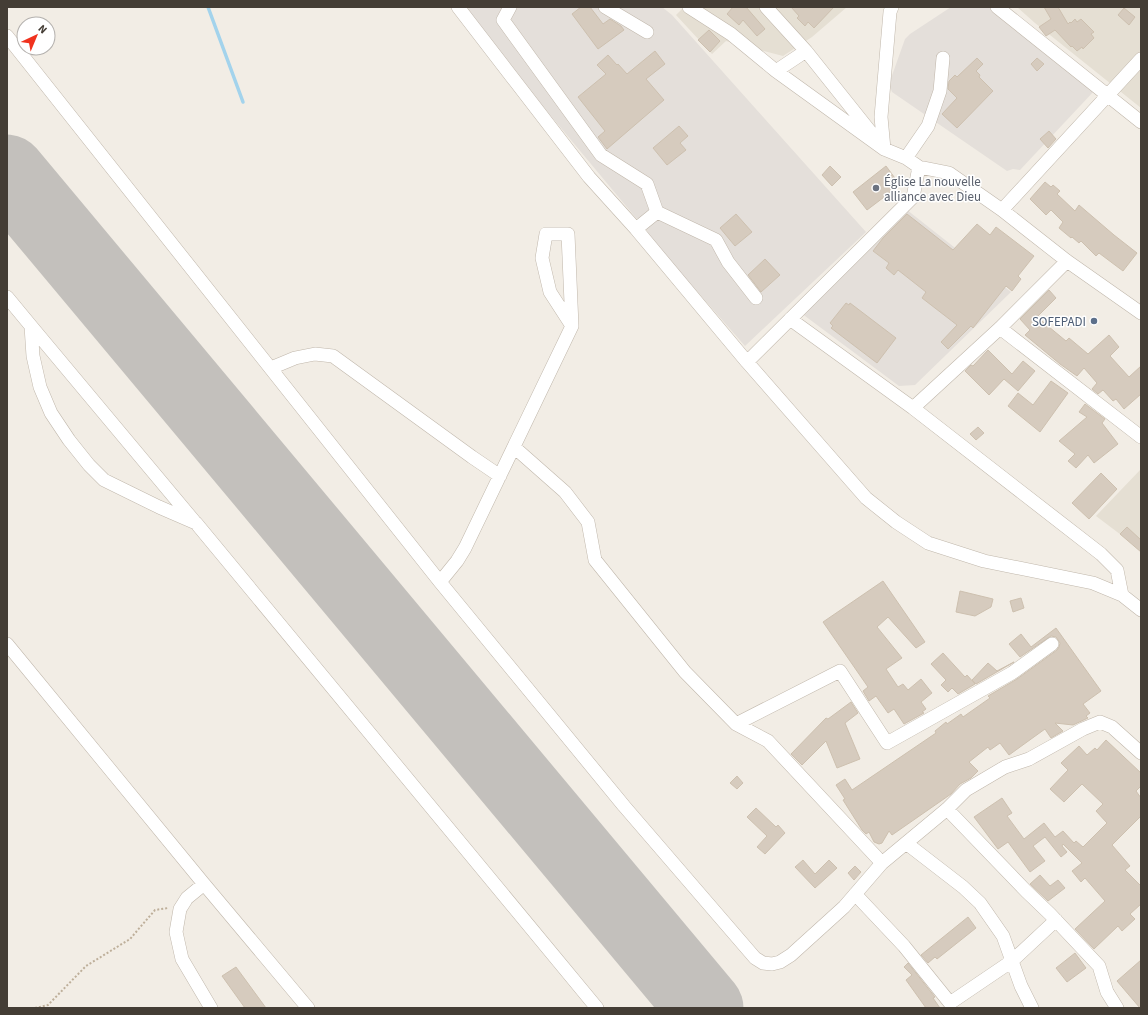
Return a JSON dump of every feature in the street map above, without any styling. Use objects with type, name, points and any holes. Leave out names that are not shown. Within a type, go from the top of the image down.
[{"type":"street","points":[[458,7],[589,177],[636,229],[747,362],[866,498],[896,522],[928,543],[984,561],[1093,583],[1122,596],[1141,610]]},
{"type":"street","points":[[510,7],[503,20],[601,155],[647,184],[657,212],[716,240],[728,262],[756,298]]},
{"type":"street","points":[[605,7],[647,32]]},
{"type":"street","points":[[689,7],[731,34],[776,71],[884,149],[906,158],[918,167],[949,173],[1002,210],[1067,261],[1141,313]]},
{"type":"street","points":[[766,7],[806,51],[864,121],[884,149]]},
{"type":"street","points":[[884,149],[881,117],[890,12],[892,7]]},
{"type":"street","points":[[997,7],[1141,122]]},
{"type":"street","points":[[7,36],[440,582],[624,806],[755,958],[763,964],[780,962],[791,955],[844,907],[882,863],[947,809],[966,790],[985,778],[1005,767],[1029,759],[1082,729],[1100,722],[1112,727],[1141,753]]},
{"type":"street","points":[[776,71],[806,51]]},
{"type":"street","points":[[906,158],[928,126],[940,91],[943,58]]},
{"type":"street","points":[[1002,210],[1141,59]]},
{"type":"street","points":[[747,362],[913,197],[918,167]]},
{"type":"street","points":[[636,229],[657,212]]},
{"type":"street","points":[[440,582],[462,554],[572,326],[568,234],[546,234],[542,258],[550,292],[572,326]]},
{"type":"street","points":[[913,408],[1000,328],[1067,261]]},
{"type":"street","points":[[7,297],[597,1008]]},
{"type":"street","points":[[790,319],[913,408],[1101,554],[1116,570],[1122,596]]},
{"type":"street","points":[[31,326],[33,356],[40,387],[51,413],[69,440],[89,465],[104,480],[159,508],[196,523]]},
{"type":"street","points":[[1000,328],[1141,437]]},
{"type":"street","points":[[271,368],[295,358],[315,354],[333,356],[472,458],[500,476]]},
{"type":"street","points":[[514,447],[565,492],[588,522],[595,560],[685,672],[736,724],[768,741],[882,863]]},
{"type":"street","points":[[7,644],[308,1008]]},
{"type":"street","points":[[736,724],[840,671],[887,743],[1012,673],[1052,644]]},
{"type":"street","points":[[947,809],[1099,966],[1107,992],[1117,1008]]},
{"type":"street","points":[[906,843],[963,887],[980,903],[1003,936],[1021,986],[1032,1008]]},
{"type":"street","points":[[204,884],[187,898],[180,909],[176,932],[182,959],[211,1008]]},
{"type":"street","points":[[855,894],[904,946],[950,1003],[1012,961],[1056,920]]},
{"type":"path","points":[[35,1008],[48,1005],[86,966],[130,939],[155,910],[171,908]]},
{"type":"shaded area","points":[[464,7],[662,7],[672,15],[866,232],[745,346],[652,240],[647,231],[646,221],[636,218],[501,56]]},
{"type":"shaded area","points":[[684,7],[847,7],[812,37],[783,56],[726,41],[712,54],[676,15]]},
{"type":"shaded area","points":[[951,7],[997,7],[1095,90],[1020,170],[1013,169],[1007,171],[892,92],[889,84],[905,39],[910,34]]},
{"type":"shaded area","points":[[1017,7],[1141,7],[1141,108],[1035,23]]},
{"type":"shaded area","points":[[902,206],[1011,292],[915,385],[899,386],[801,313]]},
{"type":"shaded area","points":[[1141,469],[1141,550],[1096,516]]},
{"type":"building","points":[[581,7],[590,7],[603,24],[610,19],[621,26],[624,30],[598,49],[572,14]]},
{"type":"building","points":[[733,7],[746,7],[765,29],[757,36],[743,20],[739,25],[727,14]]},
{"type":"building","points":[[791,7],[834,7],[814,28],[808,22],[805,26],[797,18],[799,16]]},
{"type":"building","points":[[1044,7],[1058,7],[1068,24],[1075,19],[1077,22],[1081,19],[1094,32],[1091,34],[1094,38],[1083,49],[1082,47],[1077,51],[1072,46],[1071,47],[1055,30],[1046,36],[1039,27],[1051,19]]},
{"type":"building","points":[[1124,8],[1135,17],[1129,25],[1118,15]]},
{"type":"building","points":[[709,30],[720,41],[710,52],[698,40]]},
{"type":"building","points":[[655,51],[665,64],[646,79],[664,100],[607,149],[598,137],[605,131],[578,97],[606,74],[597,65],[608,55],[627,74]]},
{"type":"building","points":[[977,58],[983,64],[976,71],[980,75],[979,77],[993,91],[957,128],[942,114],[957,98],[948,89],[949,81],[955,75],[957,77]]},
{"type":"building","points":[[1037,58],[1044,64],[1037,71],[1031,64]]},
{"type":"building","points":[[679,126],[688,136],[680,143],[686,150],[667,165],[653,148]]},
{"type":"building","points":[[1049,131],[1056,139],[1048,148],[1040,139]]},
{"type":"building","points":[[830,166],[841,177],[832,186],[822,175]]},
{"type":"building","name":"Église La nouvelle alliance avec Dieu","points":[[886,166],[900,185],[867,210],[853,192]]},
{"type":"building","points":[[1045,182],[1051,187],[1053,185],[1060,191],[1057,194],[1075,211],[1079,205],[1137,253],[1123,271],[1099,253],[1096,256],[1081,241],[1079,243],[1072,237],[1071,238],[1059,228],[1063,222],[1051,210],[1046,215],[1030,199]]},
{"type":"building","points":[[736,214],[752,232],[735,246],[720,228]]},
{"type":"building","points":[[907,214],[953,250],[977,224],[990,235],[996,227],[1034,256],[1018,276],[1021,279],[1012,291],[1006,286],[973,328],[971,326],[948,349],[941,342],[957,325],[922,298],[926,292],[898,270],[894,275],[886,268],[889,263],[873,251],[883,238]]},
{"type":"building","points":[[765,259],[780,275],[761,292],[748,275]]},
{"type":"building","points":[[1049,290],[1056,298],[1037,317],[1066,341],[1069,338],[1088,354],[1109,335],[1119,347],[1110,356],[1129,377],[1141,366],[1141,394],[1124,409],[1116,399],[1113,401],[1103,390],[1098,394],[1092,389],[1097,383],[1084,368],[1077,376],[1025,335],[1030,330],[1020,319]]},
{"type":"building","points":[[846,303],[849,305],[850,303],[896,338],[877,363],[831,328],[833,326],[830,323]]},
{"type":"building","points":[[988,350],[1012,374],[1023,361],[1035,371],[1018,391],[1004,379],[989,395],[965,371],[971,365],[973,366]]},
{"type":"building","points":[[1051,381],[1068,393],[1040,432],[1008,406],[1018,393],[1033,405]]},
{"type":"building","points":[[1085,404],[1105,419],[1102,423],[1118,444],[1094,463],[1088,455],[1076,468],[1068,461],[1075,454],[1059,441],[1087,417],[1079,412]]},
{"type":"building","points":[[978,427],[984,433],[976,440],[970,434]]},
{"type":"building","points":[[1101,473],[1117,489],[1089,519],[1072,503]]},
{"type":"building","points":[[1127,527],[1141,540],[1141,552],[1120,534]]},
{"type":"building","points":[[883,581],[925,642],[916,648],[888,617],[877,627],[902,658],[886,669],[898,687],[903,684],[908,690],[921,679],[932,693],[921,702],[926,709],[922,712],[924,713],[904,724],[894,709],[888,713],[876,696],[869,701],[863,691],[868,687],[823,622]]},
{"type":"building","points":[[960,591],[993,599],[991,607],[975,616],[956,612]]},
{"type":"building","points":[[1021,598],[1024,608],[1013,612],[1010,601]]},
{"type":"building","points":[[1056,628],[1101,691],[1083,704],[1090,713],[1086,716],[1088,718],[1073,725],[1055,723],[1063,731],[1051,738],[1045,729],[1009,755],[1000,743],[990,750],[988,747],[969,762],[978,771],[971,778],[960,784],[951,794],[892,835],[889,831],[882,843],[879,844],[874,842],[869,832],[866,834],[862,830],[843,800],[845,799],[836,785],[845,779],[852,790],[936,733],[935,731],[946,722],[947,724],[961,714],[963,717],[990,698],[988,696],[1017,679],[1057,650],[1060,643],[1056,637],[1051,636],[1020,657],[1009,644],[1021,634],[1031,647]]},
{"type":"building","points":[[943,653],[965,677],[967,675],[975,684],[958,694],[952,688],[948,692],[941,685],[946,680],[931,664]]},
{"type":"building","points":[[1014,662],[976,684],[972,680],[988,663],[997,671]]},
{"type":"building","points":[[851,702],[858,713],[845,723],[860,759],[837,768],[826,741],[802,765],[791,754],[826,718],[828,719]]},
{"type":"building","points":[[1106,740],[1141,773],[1141,786],[1136,791],[1141,798],[1141,816],[1112,845],[1130,866],[1125,870],[1141,886],[1141,904],[1130,914],[1135,919],[1122,931],[1118,926],[1094,949],[1075,929],[1105,901],[1085,878],[1081,882],[1072,871],[1082,863],[1063,844],[1062,846],[1067,852],[1061,857],[1045,837],[1033,846],[1045,861],[1030,872],[1008,842],[998,849],[974,817],[1002,798],[1012,813],[1007,816],[1024,839],[1044,823],[1055,837],[1063,831],[1074,843],[1076,841],[1083,847],[1107,823],[1096,811],[1103,804],[1082,784],[1064,802],[1050,789],[1068,770],[1061,763],[1079,746],[1087,755],[1095,748],[1097,750]]},
{"type":"building","points":[[737,776],[743,783],[737,789],[730,783]]},
{"type":"building","points":[[756,808],[776,827],[778,825],[785,833],[765,854],[757,847],[767,836],[747,817]]},
{"type":"building","points":[[803,860],[815,874],[829,860],[837,868],[815,888],[795,867]]},
{"type":"building","points":[[855,866],[861,872],[854,880],[848,873]]},
{"type":"building","points":[[1040,875],[1050,886],[1058,880],[1065,888],[1048,901],[1030,884]]},
{"type":"building","points":[[968,917],[976,928],[937,959],[935,957],[928,963],[921,955]]},
{"type":"building","points":[[1075,953],[1086,968],[1067,982],[1056,968]]},
{"type":"building","points":[[1141,960],[1141,1008],[1140,1008],[1117,981]]},
{"type":"building","points":[[908,963],[935,997],[933,998],[940,1008],[926,1008],[906,980],[912,975],[904,967]]},
{"type":"building","points":[[236,967],[266,1008],[245,1008],[222,976]]},
{"type":"waterway","points":[[208,7],[243,102]]},
{"type":"runway","points":[[7,173],[705,1008]]},
{"type":"place","name":"Église La nouvelle alliance avec Dieu","points":[[876,188]]},
{"type":"place","name":"SOFEPADI","points":[[1094,321]]}]
